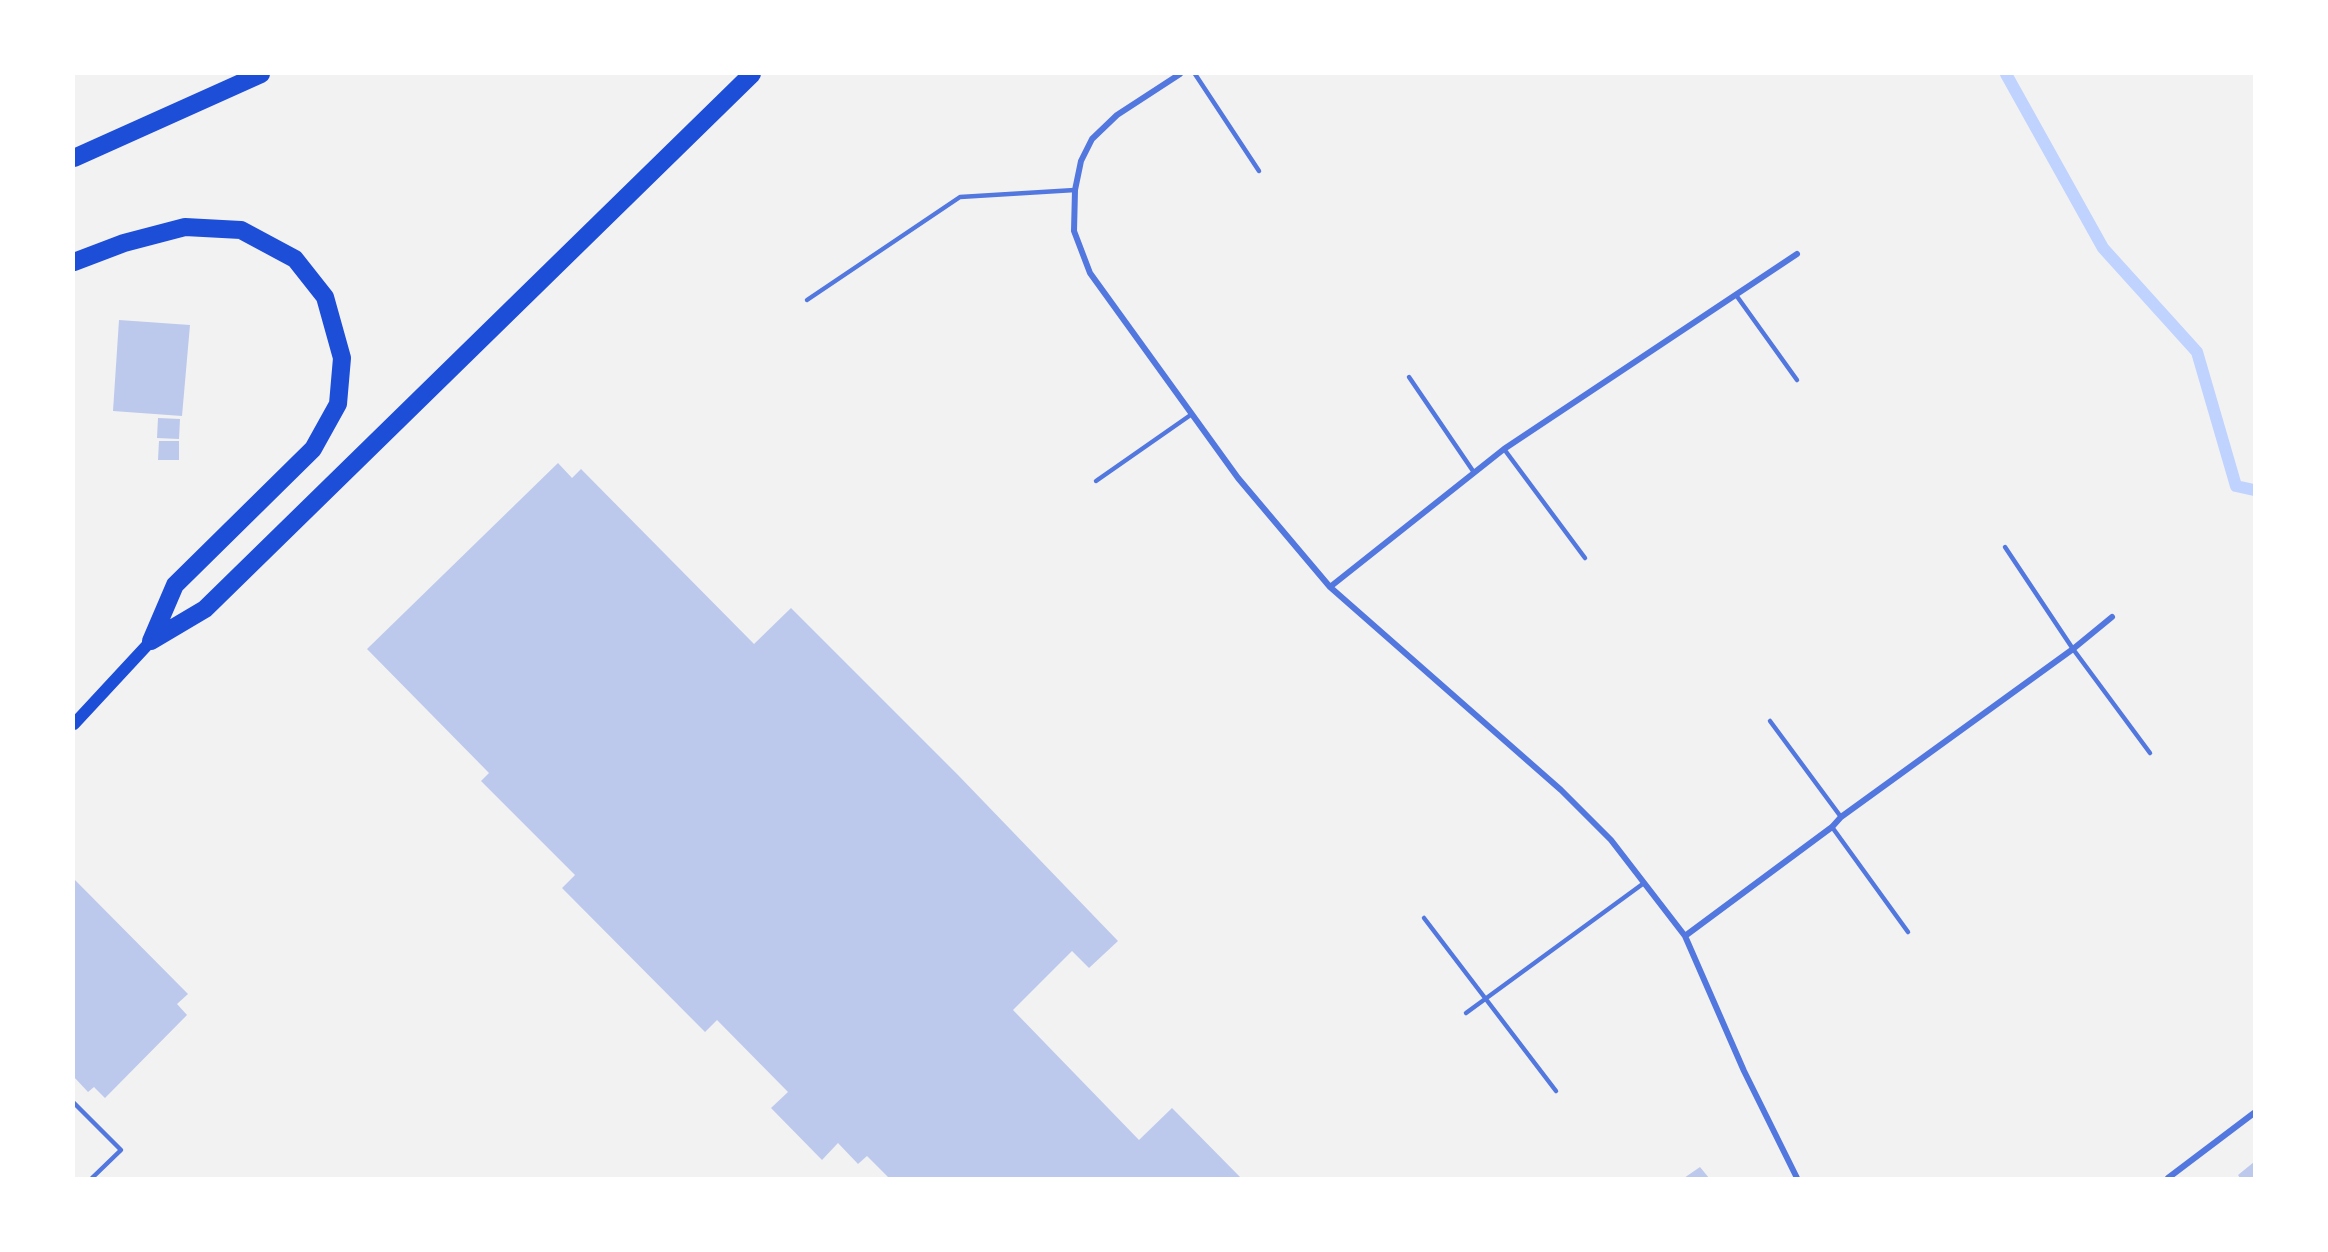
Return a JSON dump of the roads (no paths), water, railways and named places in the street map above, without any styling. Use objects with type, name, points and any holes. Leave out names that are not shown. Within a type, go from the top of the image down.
[{"type":"highway","points":[[74,158],[261,74]]},
{"type":"highway","points":[[151,641],[205,609],[752,74]]},
{"type":"highway","points":[[74,262],[124,243],[185,226],[241,230],[296,259],[302,266],[325,297],[342,358],[338,404],[313,449],[175,585],[151,641]]},
{"type":"main road","points":[[74,724],[151,641]]},
{"type":"street","points":[[1180,74],[1117,115],[1092,139],[1081,160],[1075,190],[1074,231],[1090,273],[1238,478],[1330,587],[1561,790],[1611,840],[1684,936],[1744,1071],[1797,1179]]},
{"type":"street","points":[[1330,587],[1473,471],[1797,254]]},
{"type":"street","points":[[1684,936],[1832,827],[1841,817],[2073,649],[2112,617]]},
{"type":"street","points":[[2168,1179],[2254,1113]]},
{"type":"lane","points":[[1195,74],[1259,171]]},
{"type":"lane","points":[[807,300],[960,197],[1075,190]]},
{"type":"lane","points":[[1736,295],[1797,380]]},
{"type":"lane","points":[[1409,376],[1473,471]]},
{"type":"lane","points":[[1096,481],[1192,414]]},
{"type":"lane","points":[[1504,449],[1585,558]]},
{"type":"lane","points":[[2005,547],[2073,649],[2150,753]]},
{"type":"lane","points":[[1770,721],[1841,817]]},
{"type":"lane","points":[[1832,827],[1908,932]]},
{"type":"lane","points":[[1466,1013],[1644,883]]},
{"type":"lane","points":[[1424,918],[1556,1091]]},
{"type":"lane","points":[[74,1103],[121,1150],[92,1179]]},
{"type":"waterway","points":[[2006,74],[2103,248],[2197,352],[2236,486],[2254,490]]}]
